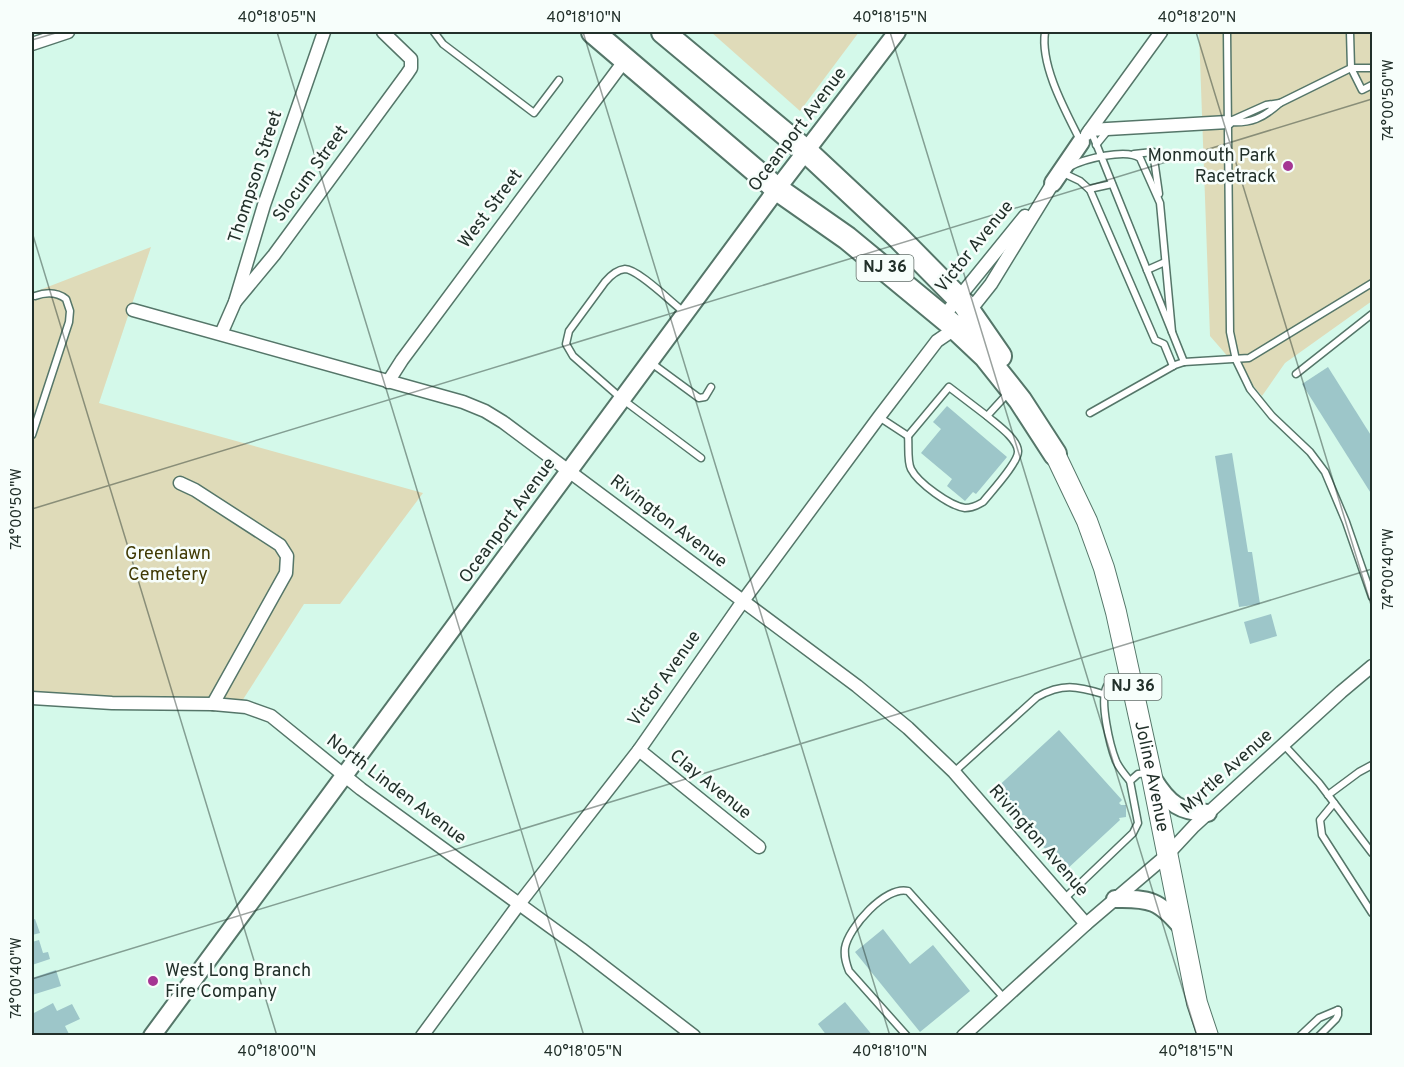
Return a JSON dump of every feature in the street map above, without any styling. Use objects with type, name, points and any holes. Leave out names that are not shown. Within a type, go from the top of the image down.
[{"type":"highway","name":"NJ 36","points":[[593,32],[777,189],[956,314],[1021,388],[1055,454]]},
{"type":"highway","name":"NJ 36","points":[[663,32],[807,152],[898,237],[1011,389],[1055,454]]},
{"type":"main road","name":"Joline Avenue","points":[[1055,454],[1087,521],[1104,568],[1152,774],[1197,1003],[1208,1035]]},
{"type":"street","points":[[32,44],[68,32]]},
{"type":"street","name":"Thompson Street","points":[[221,334],[235,302],[264,205],[324,32]]},
{"type":"street","name":"Slocum Street","points":[[235,302],[288,237],[408,74],[412,64],[405,53],[383,32]]},
{"type":"street","name":"Oceanport Avenue","points":[[152,1035],[649,361],[897,32]]},
{"type":"street","name":"Victor Avenue","points":[[422,1035],[519,904],[639,750],[743,601],[956,314],[991,284],[1057,177],[1089,139],[1161,32]]},
{"type":"street","name":"West Street","points":[[388,382],[625,60]]},
{"type":"street","points":[[1089,139],[1110,129],[1228,122]]},
{"type":"street","name":"Rivington Avenue","points":[[133,310],[463,402],[503,422],[857,686],[924,742],[954,772],[1086,924]]},
{"type":"street","points":[[180,483],[195,490],[280,545],[287,556],[286,573],[213,704]]},
{"type":"street","name":"Myrtle Avenue","points":[[963,1035],[1086,924],[1167,855],[1208,813],[1361,675]]},
{"type":"street","name":"North Linden Avenue","points":[[32,698],[112,703],[213,704],[246,707],[271,716],[345,775],[694,1035]]},
{"type":"street","name":"Clay Avenue","points":[[639,750],[759,847]]},
{"type":"street","points":[[1152,774],[1169,801],[1192,813],[1208,813]]},
{"type":"street","points":[[1115,899],[1144,899],[1159,904],[1182,928]]},
{"type":"lane","points":[[434,32],[443,44],[534,113],[559,80]]},
{"type":"lane","points":[[1046,32],[1047,59],[1067,113],[1101,157],[1184,362]]},
{"type":"lane","points":[[1227,32],[1230,332],[1236,360],[1259,402],[1310,452],[1325,472],[1346,522],[1372,597]]},
{"type":"lane","points":[[1350,32],[1351,68],[1362,90],[1372,85]]},
{"type":"lane","points":[[1228,122],[1248,122],[1272,107],[1351,68],[1372,68]]},
{"type":"lane","points":[[1057,177],[1085,160],[1154,152],[1172,332]]},
{"type":"lane","points":[[1133,154],[1143,162],[1160,203]]},
{"type":"lane","points":[[1057,177],[1080,181],[1089,189],[1155,340],[1164,344],[1173,366]]},
{"type":"lane","points":[[1089,189],[1112,184]]},
{"type":"lane","points":[[1147,270],[1165,262]]},
{"type":"lane","points":[[685,314],[638,275],[626,269],[618,271],[611,276],[582,312],[567,336],[566,344],[568,350],[622,399],[701,458]]},
{"type":"lane","points":[[1090,413],[1184,362],[1249,358],[1372,283]]},
{"type":"lane","points":[[32,435],[69,322],[70,311],[66,299],[58,294],[48,293],[35,296]]},
{"type":"lane","points":[[1296,374],[1372,314]]},
{"type":"lane","points":[[1164,344],[1175,339]]},
{"type":"lane","points":[[649,361],[699,398],[705,397],[711,387]]},
{"type":"lane","points":[[949,387],[987,416],[1013,440],[1018,451],[1015,460],[983,502],[966,508],[952,504],[922,483],[911,468],[908,436],[949,387]]},
{"type":"lane","points":[[987,416],[1011,389]]},
{"type":"lane","points":[[879,417],[908,436]]},
{"type":"lane","points":[[1064,898],[1133,832],[1138,823],[1130,781],[1115,759],[1107,726],[1103,694],[1107,686],[1132,681]]},
{"type":"lane","points":[[954,772],[1037,697],[1049,690],[1080,687],[1103,694]]},
{"type":"lane","points":[[1284,744],[1328,795],[1372,853]]},
{"type":"lane","points":[[1328,795],[1372,765]]},
{"type":"lane","points":[[1130,781],[1138,774],[1152,774]]},
{"type":"lane","points":[[1334,803],[1320,820],[1322,835],[1372,914]]},
{"type":"lane","points":[[907,1035],[849,971],[845,961],[845,946],[854,928],[875,904],[896,890],[908,891],[1004,998]]},
{"type":"lane","points":[[1300,1035],[1319,1018],[1338,1010],[1336,1019],[1319,1035]]},
{"type":"green space","points":[[711,32],[859,32],[800,111]]},
{"type":"green space","name":"Monmouth Park Racetrack","points":[[1199,32],[1372,32],[1372,301],[1285,363],[1262,396],[1210,336]]},
{"type":"green space","name":"Greenlawn Cemetery","points":[[151,247],[99,403],[423,493],[340,604],[304,604],[235,712],[32,705],[32,293]]},
{"type":"building","points":[[1328,367],[1372,437],[1372,495],[1302,384]]},
{"type":"building","points":[[947,406],[1007,457],[976,494],[973,492],[965,501],[947,486],[952,479],[921,453],[941,429],[933,422]]},
{"type":"building","points":[[1232,453],[1248,552],[1252,552],[1260,604],[1239,607],[1215,456]]},
{"type":"building","points":[[1271,614],[1277,636],[1250,644],[1244,622]]},
{"type":"building","points":[[1059,730],[1122,800],[1119,803],[1126,805],[1126,817],[1119,818],[1120,820],[1065,871],[993,791]]},
{"type":"building","points":[[35,919],[40,933],[32,935],[32,920]]},
{"type":"building","points":[[883,929],[910,964],[933,945],[970,991],[920,1032],[855,952]]},
{"type":"building","points":[[39,940],[43,953],[48,952],[50,959],[32,965],[32,942]]},
{"type":"building","points":[[56,970],[61,986],[32,995],[32,978]]},
{"type":"building","points":[[845,1002],[873,1036],[827,1036],[818,1024]]},
{"type":"building","points":[[53,1003],[57,1011],[72,1004],[80,1019],[65,1026],[70,1036],[32,1036],[32,1014]]},
{"type":"place","name":"Monmouth Park Racetrack","points":[[1288,166]]},
{"type":"place","name":"West Long Branch Fire Company","points":[[153,981]]}]
